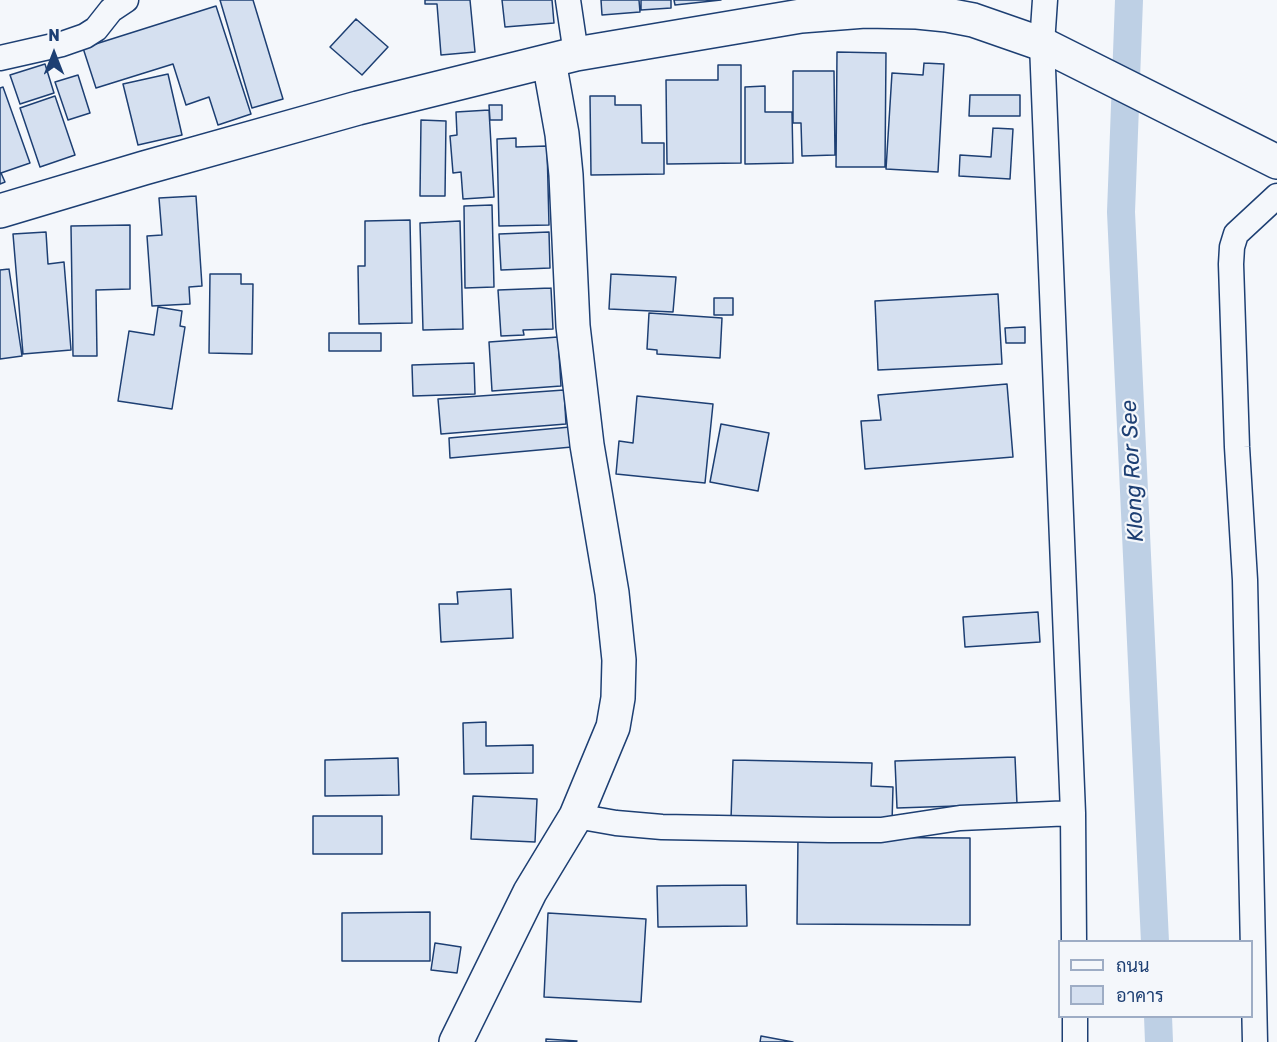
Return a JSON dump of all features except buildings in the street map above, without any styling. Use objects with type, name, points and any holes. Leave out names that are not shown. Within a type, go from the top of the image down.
[{"type":"street","points":[[0,58],[62,44],[85,36],[96,29],[117,4],[126,0]]},
{"type":"street","points":[[456,1042],[530,892],[576,816],[614,727],[620,679],[612,593],[593,486],[573,326],[562,134],[562,58],[568,0]]},
{"type":"street","points":[[1045,0],[1042,44],[1073,813],[1074,940]]},
{"type":"street","points":[[0,211],[358,108],[562,58],[801,15],[864,11],[947,15],[973,20],[1042,44],[1277,162]]},
{"type":"street","points":[[1253,940],[1245,580],[1237,447],[1231,264],[1232,247],[1236,234],[1277,196]]},
{"type":"street","points":[[576,816],[616,823],[662,827],[880,830],[960,818],[1073,813]]},
{"type":"street","points":[[1253,950],[1255,1042]]},
{"type":"street","points":[[1075,1018],[1075,1042]]},
{"type":"waterway","name":"Klong Ror See","points":[[1129,0],[1121,212],[1155,940]]},
{"type":"waterway","name":"Klong Ror See","points":[[1158,1018],[1159,1042]]}]
